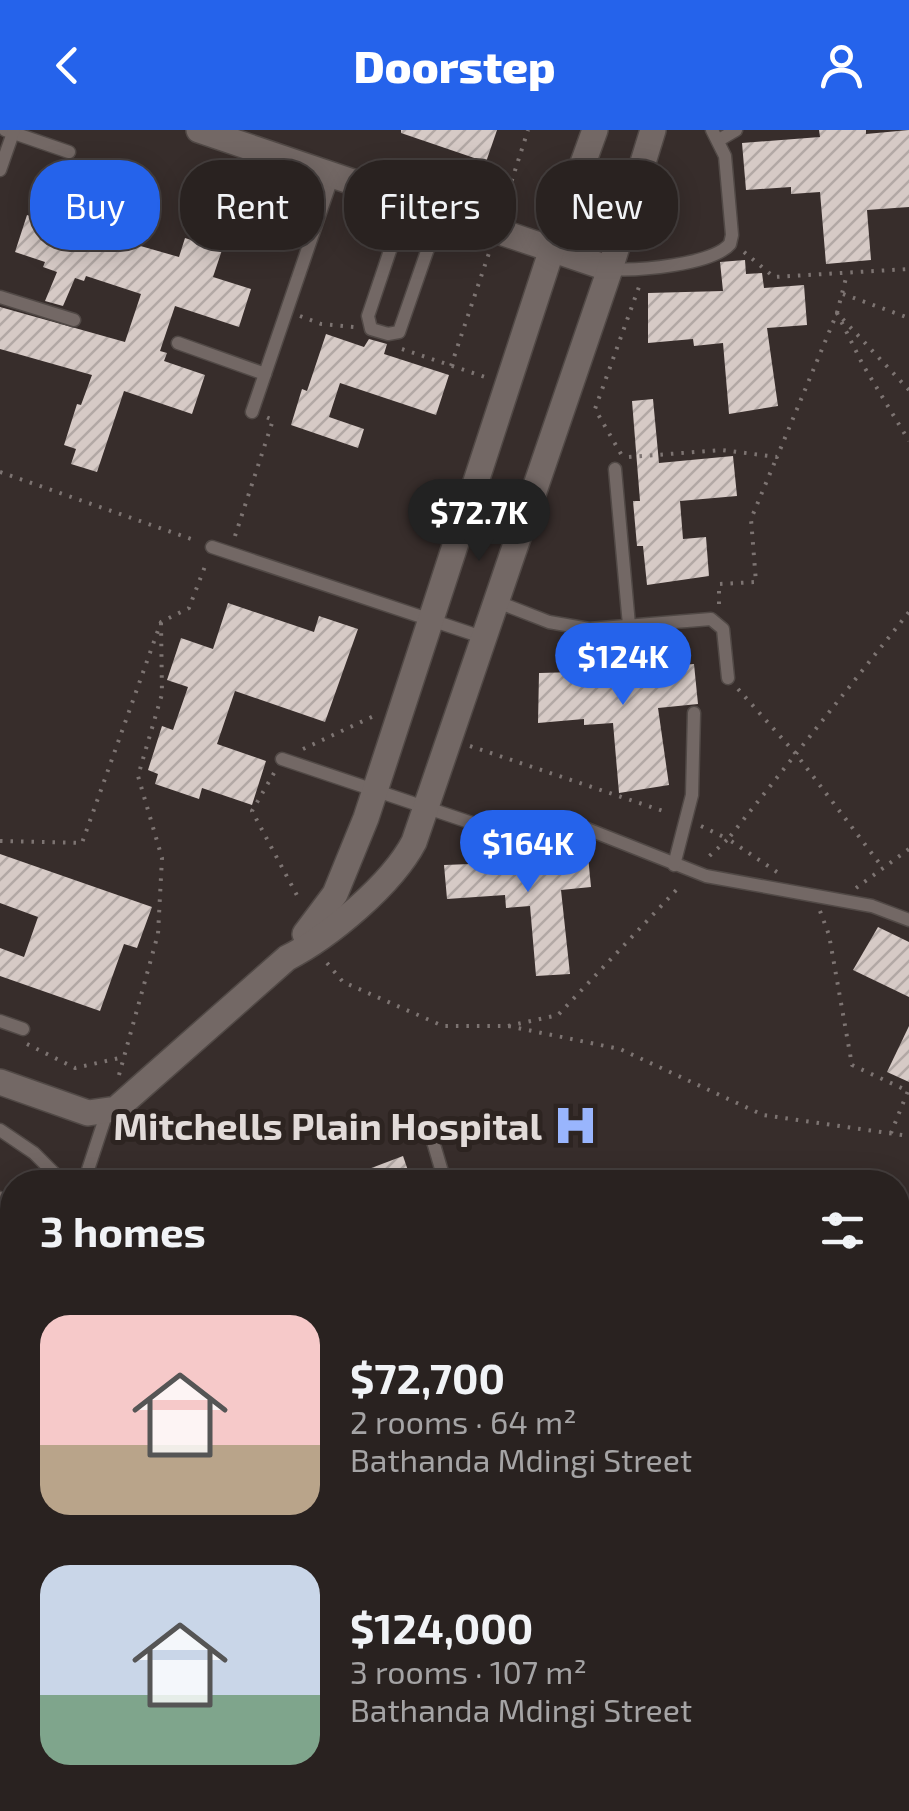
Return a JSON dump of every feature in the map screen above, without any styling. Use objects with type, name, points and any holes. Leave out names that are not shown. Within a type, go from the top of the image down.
[{"type":"street","points":[[200,130],[344,179]]},
{"type":"street","points":[[584,160],[595,130]]},
{"type":"street","points":[[0,1082],[79,1110],[107,1112],[124,1104],[298,949],[404,862],[610,269],[653,130]]},
{"type":"street","points":[[298,949],[335,894],[375,792],[552,250]]},
{"type":"street","points":[[555,250],[610,269]]},
{"type":"lane","points":[[610,269],[644,270],[725,250],[732,235],[724,156],[716,135],[736,130]]},
{"type":"lane","points":[[0,170],[11,131],[69,152]]},
{"type":"lane","points":[[252,412],[332,175]]},
{"type":"lane","points":[[390,250],[368,316],[371,328],[395,334],[402,326],[428,250]]},
{"type":"lane","points":[[0,297],[74,320]]},
{"type":"lane","points":[[178,344],[265,374]]},
{"type":"lane","points":[[615,470],[629,625]]},
{"type":"lane","points":[[212,546],[482,637]]},
{"type":"lane","points":[[495,602],[589,629],[706,619],[719,624],[724,634],[728,678]]},
{"type":"lane","points":[[674,865],[694,768],[694,713]]},
{"type":"lane","points":[[282,759],[486,825],[582,827],[695,872],[872,906],[909,920]]},
{"type":"lane","points":[[0,1021],[23,1029]]},
{"type":"lane","points":[[88,1170],[107,1112]]},
{"type":"lane","points":[[0,1130],[34,1152],[51,1170]]},
{"type":"lane","points":[[432,1138],[441,1170]]},
{"type":"path","points":[[725,250],[746,252],[774,277],[909,268]]},
{"type":"path","points":[[644,270],[595,409],[623,458],[722,450],[777,457]]},
{"type":"path","points":[[719,624],[720,584],[756,582],[752,519],[836,313],[847,274]]},
{"type":"path","points":[[842,294],[909,318]]},
{"type":"path","points":[[286,311],[321,324],[371,328]]},
{"type":"path","points":[[836,313],[909,390]]},
{"type":"path","points":[[836,313],[909,441]]},
{"type":"path","points":[[395,334],[395,346],[508,385]]},
{"type":"path","points":[[0,472],[212,546],[232,543],[274,420],[252,412]]},
{"type":"path","points":[[0,841],[82,842],[161,622],[190,608],[212,546]]},
{"type":"path","points":[[508,1026],[558,1015],[728,839],[909,612]]},
{"type":"path","points":[[118,1076],[158,934],[162,858],[138,776],[162,694],[161,622]]},
{"type":"path","points":[[728,678],[796,754],[883,868]]},
{"type":"path","points":[[400,718],[372,715],[282,759],[252,811],[307,916],[298,949],[317,950],[343,982],[443,1026],[508,1026],[620,1048],[763,1114],[909,1136]]},
{"type":"path","points":[[448,737],[686,818],[728,839],[815,898],[829,936],[852,1065],[908,1091],[891,1132]]},
{"type":"path","points":[[851,892],[909,849]]},
{"type":"path","points":[[23,1029],[28,1047],[75,1068],[124,1058]]},
{"type":"building","points":[[401,130],[497,130],[487,160]]},
{"type":"building","points":[[819,130],[866,130],[866,134],[909,130],[909,207],[867,210],[871,260],[826,264],[820,192],[791,194],[791,187],[746,190],[742,143],[820,137]]},
{"type":"building","points":[[27,215],[30,250],[154,250],[179,257],[181,250],[222,250],[213,277],[251,289],[239,327],[175,306],[160,351],[167,353],[164,361],[205,375],[192,414],[124,391],[97,472],[71,464],[76,449],[64,445],[77,404],[81,405],[92,375],[0,349],[0,307],[125,342],[141,294],[86,276],[84,281],[75,278],[63,306],[45,301],[57,272],[43,267],[45,262],[15,252]]},
{"type":"building","points":[[745,260],[746,274],[762,273],[764,288],[804,285],[807,325],[767,328],[778,406],[729,414],[723,343],[694,346],[693,339],[648,343],[648,293],[723,291],[720,262]]},
{"type":"building","points":[[326,334],[364,347],[369,339],[387,344],[384,354],[449,375],[436,415],[340,383],[329,417],[364,429],[358,448],[291,425]]},
{"type":"building","points":[[653,399],[659,463],[733,456],[737,496],[680,501],[683,539],[706,537],[709,576],[647,585],[643,546],[637,546],[633,501],[640,501],[632,401]]},
{"type":"building","points":[[228,603],[314,632],[319,616],[358,629],[325,722],[235,691],[217,744],[266,761],[252,805],[202,788],[199,799],[155,784],[158,774],[148,770],[162,726],[173,730],[188,687],[167,680],[181,638],[213,649]]},
{"type":"building","points":[[635,640],[637,654],[653,653],[654,667],[694,664],[698,704],[658,708],[669,785],[619,793],[613,723],[584,725],[584,719],[538,723],[539,673],[614,671],[611,641]]},
{"type":"building","points":[[543,838],[545,859],[588,856],[591,887],[561,890],[570,974],[536,976],[530,906],[506,908],[505,895],[447,899],[444,865],[520,862],[518,840]]},
{"type":"building","points":[[0,854],[152,907],[137,948],[124,944],[100,1011],[0,976],[0,948],[24,957],[38,917],[0,903]]},
{"type":"building","points":[[878,927],[909,942],[909,997],[853,970]]},
{"type":"building","points":[[909,1026],[909,1082],[887,1072]]},
{"type":"building","points":[[403,1156],[408,1170],[366,1170]]},
{"type":"place","name":"Mitchells Plain Hospital","points":[[575,1125]]}]
